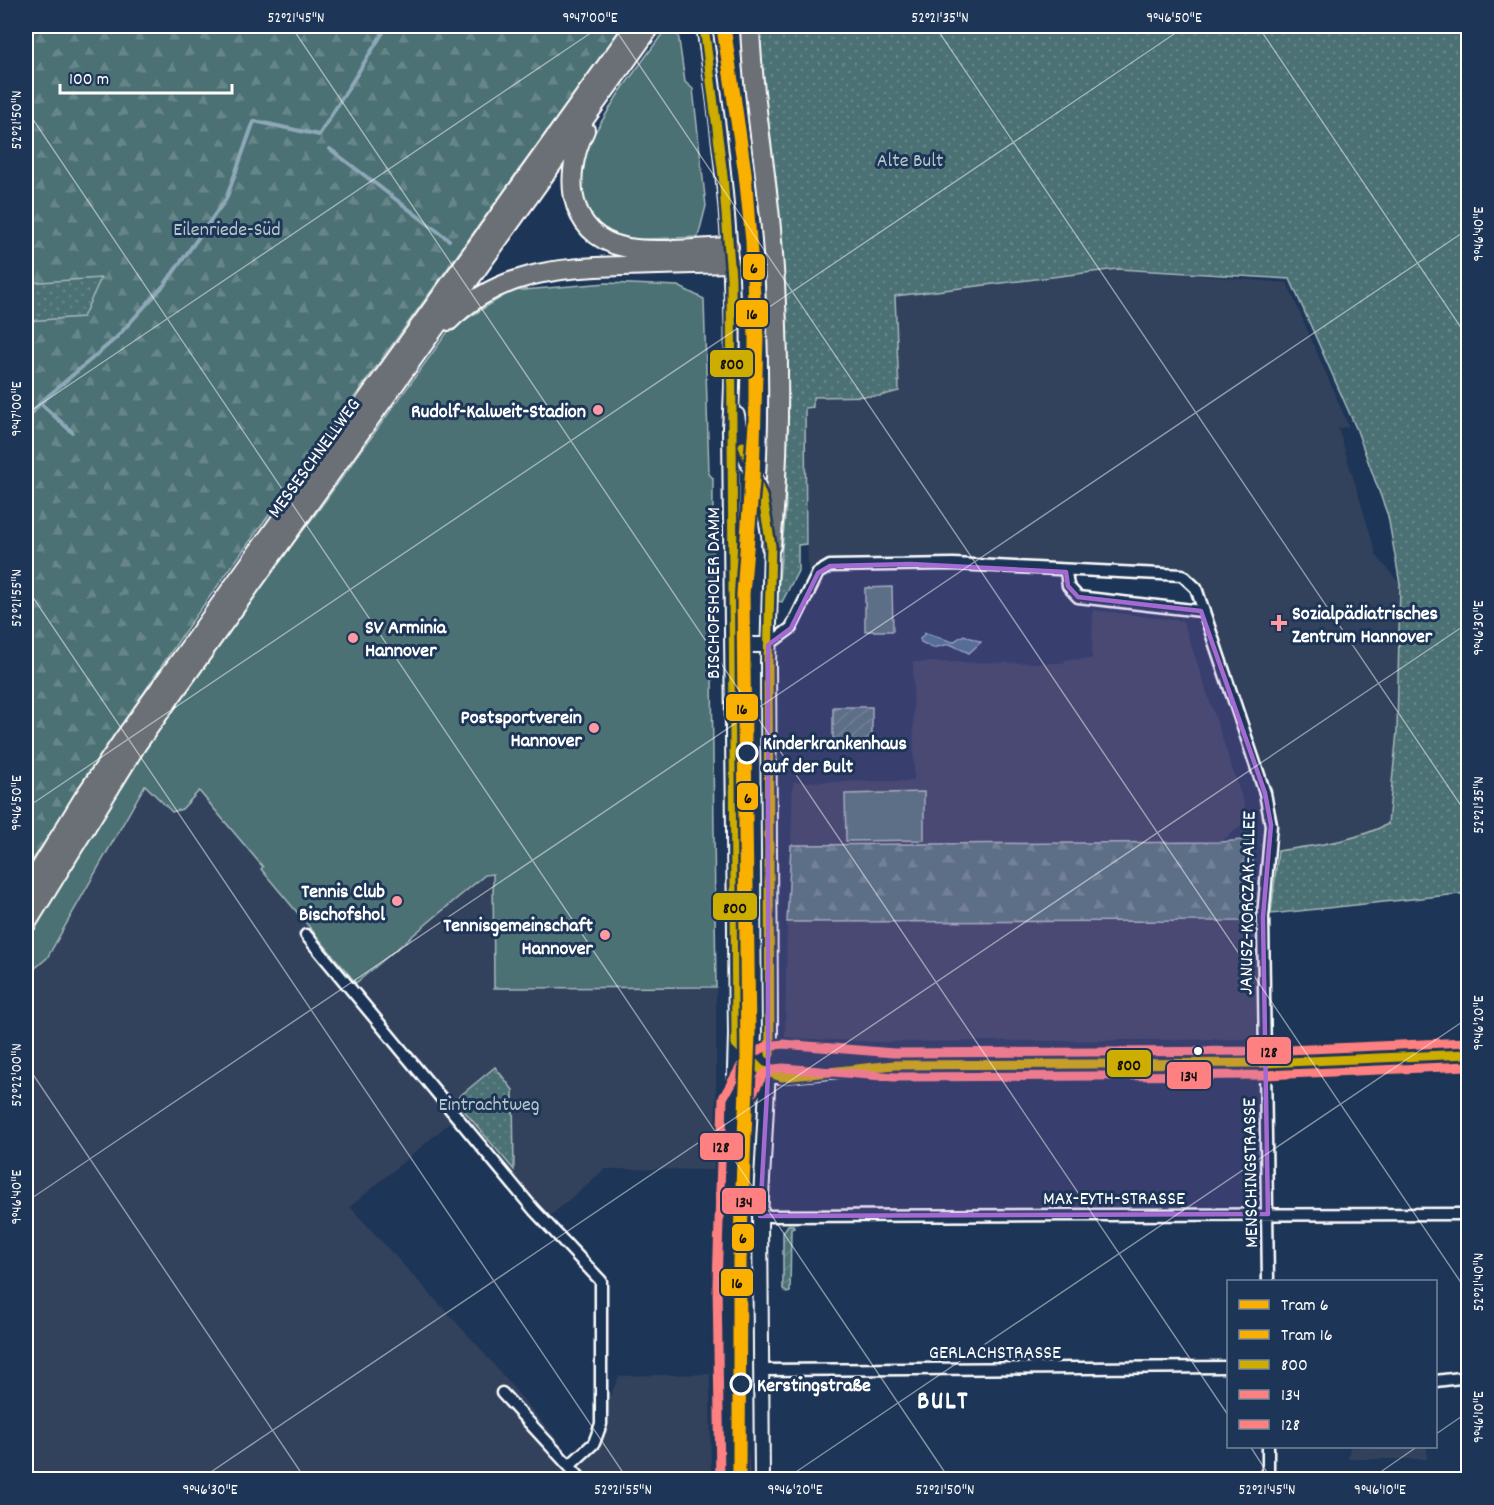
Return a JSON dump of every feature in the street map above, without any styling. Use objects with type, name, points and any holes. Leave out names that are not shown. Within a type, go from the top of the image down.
[{"type":"highway","name":"MESSESCHNELLWEG","points":[[26,892],[83,799],[130,731],[635,26]]},
{"type":"highway","name":"MESSESCHNELLWEG","points":[[26,924],[137,744],[651,26]]},
{"type":"highway","points":[[750,26],[770,220],[775,294],[777,423],[775,501],[771,546]]},
{"type":"highway","points":[[607,87],[573,161],[573,201],[583,220],[601,237],[622,246],[729,255]]},
{"type":"highway","points":[[412,359],[468,304],[485,292],[519,277],[579,267],[729,255]]},
{"type":"main road","name":"BISCHOFSHOLER DAMM","points":[[705,30],[722,149],[729,255],[733,389],[730,428],[736,1044],[729,1284],[732,1479]]},
{"type":"main road","name":"BISCHOFSHOLER DAMM","points":[[733,389],[744,450],[763,499],[771,546],[768,645],[770,1057],[760,1216],[762,1479]]},
{"type":"main road","points":[[732,645],[768,645]]},
{"type":"main road","points":[[736,1044],[754,1066],[768,1075],[799,1076],[894,1065]]},
{"type":"main road","points":[[735,1100],[754,1066],[770,1057],[894,1065],[1265,1063],[1468,1054]]},
{"type":"street","name":"JANUSZ-KORCZAK-ALLEE","points":[[768,645],[791,628],[818,573],[830,566],[953,564],[1066,572],[1182,575],[1196,588],[1201,610],[1265,793],[1271,825],[1263,917],[1265,1063]]},
{"type":"street","points":[[1066,572],[1068,586],[1078,597],[1201,610]]},
{"type":"street","points":[[306,935],[534,1210],[601,1281],[601,1424],[594,1443],[569,1466]]},
{"type":"street","name":"MENSCHINGSTRASSE","points":[[1265,1063],[1268,1280]]},
{"type":"street","name":"MAX-EYTH-STRASSE","points":[[760,1216],[1468,1214]]},
{"type":"street","name":"GERLACHSTRASSE","points":[[762,1370],[1227,1368]]},
{"type":"street","points":[[1437,1381],[1468,1377]]},
{"type":"street","points":[[502,1393],[582,1479]]},
{"type":"street","points":[[1268,1448],[1268,1479]]},
{"type":"highlighted area","points":[[911,564],[1066,572],[1068,586],[1078,597],[1201,611],[1265,793],[1271,825],[1263,917],[1268,1214],[760,1216],[768,1075],[768,645],[791,628],[818,573],[830,566]]},
{"type":"shaded area","points":[[1117,269],[1287,283],[1349,427],[1338,428],[1377,556],[1400,584],[1397,732],[1388,824],[1374,831],[1320,847],[1278,851],[1277,806],[1246,709],[1203,588],[1182,569],[953,560],[830,563],[813,577],[808,572],[805,407],[813,407],[813,397],[880,396],[899,391],[895,296]]},
{"type":"shaded area","points":[[1093,610],[1183,621],[1249,819],[1221,842],[791,845],[793,782],[914,781],[913,662],[1064,663],[1065,660],[1092,659]]},
{"type":"shaded area","points":[[925,633],[953,642],[964,635],[981,642],[969,653],[950,644],[933,648],[921,642],[920,639]]},
{"type":"shaded area","points":[[145,785],[172,812],[182,809],[198,790],[264,867],[261,870],[356,982],[485,874],[493,874],[494,988],[716,987],[716,1170],[605,1169],[543,1222],[453,1120],[350,1207],[478,1346],[571,1456],[591,1440],[619,1376],[710,1374],[711,1479],[26,1480],[26,976],[47,958]]},
{"type":"shaded area","points":[[1256,921],[1256,1039],[881,1042],[785,1038],[787,922]]},
{"type":"shaded area","points":[[1350,1448],[1427,1448],[1427,1459],[1348,1459]]},
{"type":"green space","name":"Eilenriede-Süd","points":[[26,26],[623,26],[185,631],[26,870]]},
{"type":"green space","points":[[668,26],[677,26],[685,82],[693,89],[706,206],[698,237],[623,240],[592,223],[581,204],[581,155],[619,93]]},
{"type":"green space","name":"Alte Bult","points":[[758,26],[1468,26],[1468,893],[1271,914],[1278,851],[1348,839],[1388,824],[1397,732],[1400,584],[1388,516],[1356,428],[1290,279],[1117,269],[895,296],[899,391],[880,396],[813,397],[813,407],[805,408],[806,544],[798,545],[798,571],[782,602],[777,601],[786,505],[783,291]]},
{"type":"green space","points":[[101,278],[83,317],[26,321],[26,283]]},
{"type":"green space","points":[[607,283],[678,286],[704,299],[709,474],[713,478],[712,675],[716,987],[494,988],[493,874],[485,875],[356,983],[199,791],[182,809],[172,812],[145,785],[47,958],[26,976],[26,939],[102,809],[256,591],[312,519],[449,330],[511,291]]},
{"type":"green space","points":[[892,587],[893,631],[865,631],[865,588]]},
{"type":"green space","points":[[833,707],[872,707],[872,743],[833,743]]},
{"type":"green space","points":[[924,792],[924,840],[846,841],[845,794]]},
{"type":"green space","points":[[1252,839],[1256,921],[787,922],[791,845],[1221,842]]},
{"type":"green space","name":"Eintrachtweg","points":[[495,1067],[513,1090],[514,1170],[455,1100]]},
{"type":"green space","points":[[788,1225],[793,1225],[794,1228],[791,1229],[790,1292],[787,1293],[783,1289],[783,1233]]},
{"type":"waterway","points":[[26,421],[40,403],[116,338],[165,284],[226,199],[254,121],[319,135],[387,26]]},
{"type":"waterway","points":[[330,149],[449,240]]},
{"type":"waterway","points":[[40,403],[72,432]]},
{"type":"tram line","name":"6","points":[[726,26],[747,172],[759,337],[755,481],[745,594],[751,1034],[742,1261],[741,1480]]},
{"type":"tram line","name":"16","points":[[721,28],[743,174],[750,241],[753,339],[753,423],[741,594],[745,1064],[737,1261],[737,1480]]},
{"type":"transit line","name":"800","points":[[704,26],[723,176],[731,277],[736,1044],[761,1070],[782,1077],[894,1065],[1265,1063],[1468,1054]]},
{"type":"transit line","name":"800","points":[[743,446],[763,499],[771,546],[768,663],[770,1054]]},
{"type":"transit line","name":"128","points":[[720,1480],[717,1284],[723,1098],[746,1057],[767,1046],[783,1044],[894,1053],[1265,1051],[1467,1042]]},
{"type":"transit line","name":"134","points":[[744,1480],[741,1284],[747,1103],[763,1075],[774,1069],[783,1068],[894,1077],[1265,1075],[1468,1066]]},
{"type":"place","name":"Rudolf-Kalweit-Stadion","points":[[598,410]]},
{"type":"place","name":"Sozialpädiatrisches Zentrum Hannover","points":[[1279,623]]},
{"type":"place","name":"SV Arminia Hannover","points":[[353,638]]},
{"type":"place","name":"Postsportverein Hannover","points":[[594,728]]},
{"type":"place","name":"Kinderkrankenhaus auf der Bult","points":[[747,753]]},
{"type":"place","name":"Tennis Club Bischofshol","points":[[397,901]]},
{"type":"place","name":"Tennisgemeinschaft Hannover","points":[[605,935]]},
{"type":"place","name":"Kerstingstraße","points":[[741,1384]]},
{"type":"district","name":"BULT","points":[[943,1399]]}]
